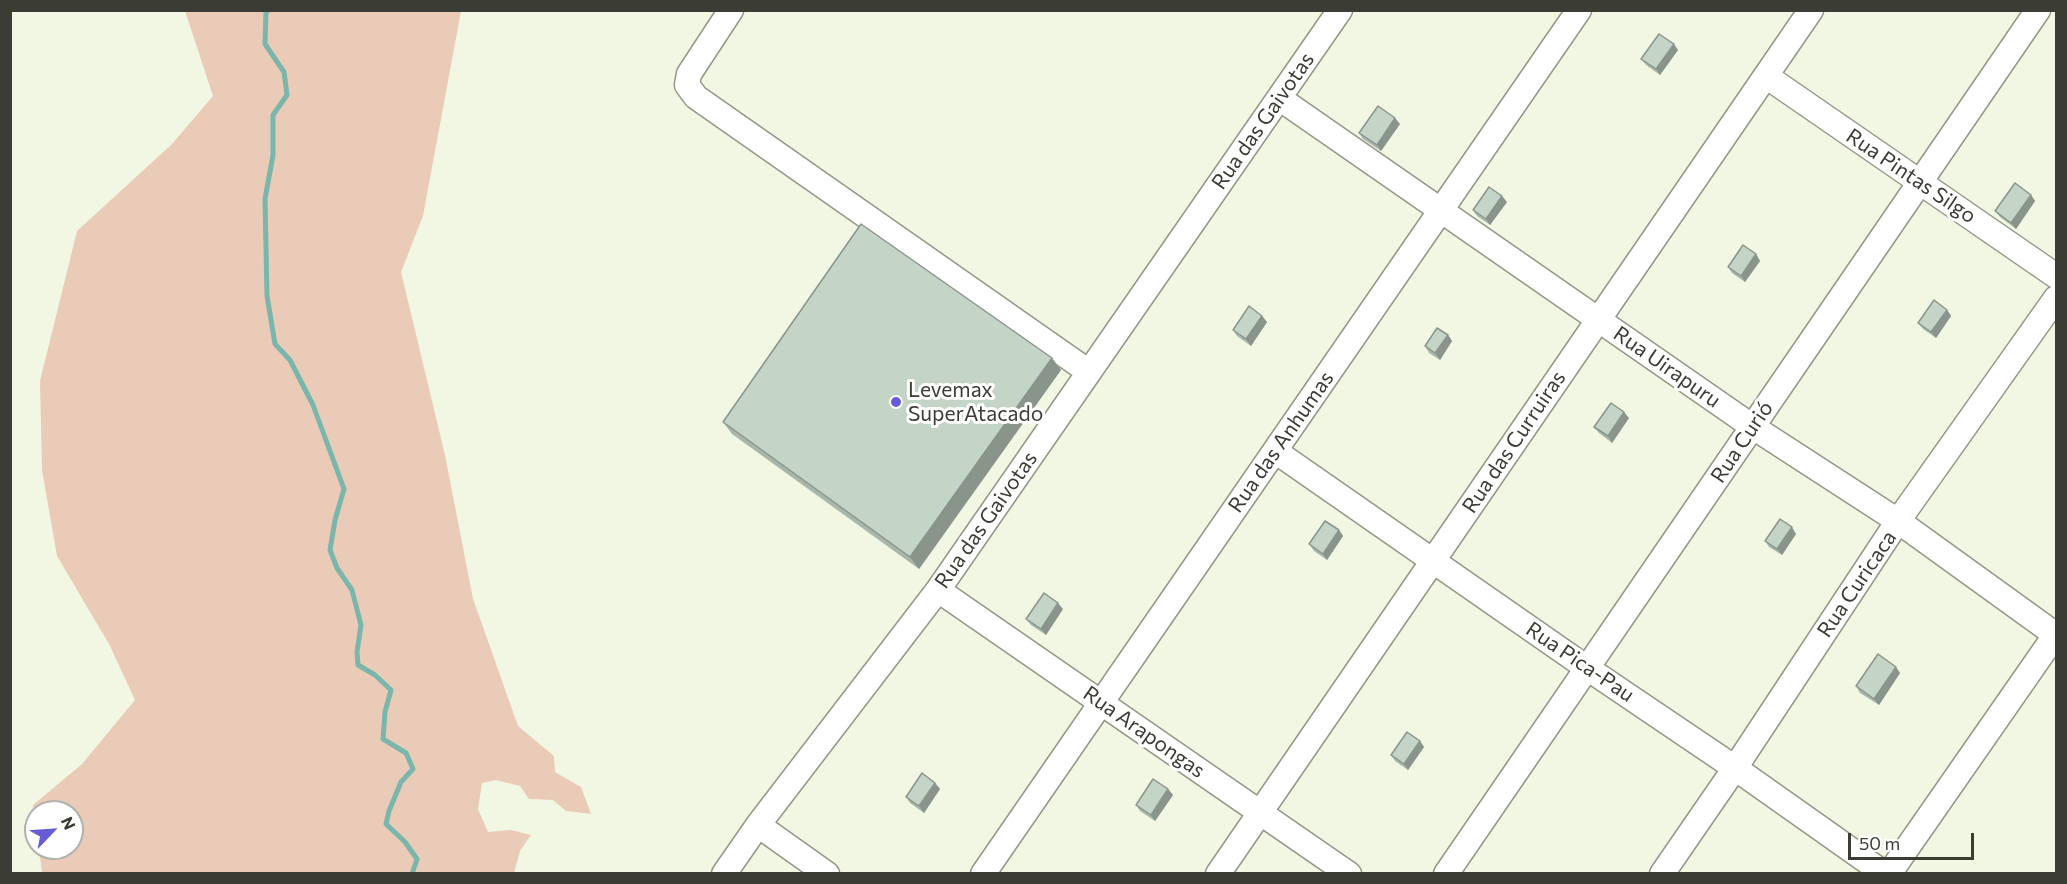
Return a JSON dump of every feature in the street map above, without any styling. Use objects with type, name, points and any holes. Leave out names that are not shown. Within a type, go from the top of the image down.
[{"type":"street","points":[[731,10],[689,74],[687,85],[696,97],[1089,372]]},
{"type":"street","name":"Rua das Gaivotas","points":[[724,873],[758,825],[938,590],[1340,10]]},
{"type":"street","name":"Rua das Anhumas","points":[[983,873],[1579,10]]},
{"type":"street","name":"Rua das Curruiras","points":[[1218,873],[1811,10]]},
{"type":"street","name":"Rua Curió","points":[[1446,873],[2038,10]]},
{"type":"street","name":"Rua Pintas Silgo","points":[[1766,76],[2056,276]]},
{"type":"street","name":"Rua Uirapuru","points":[[1279,98],[1753,427],[1898,521],[2056,634]]},
{"type":"street","name":"Rua Curicaca","points":[[1662,873],[1735,768],[1898,521],[2056,298]]},
{"type":"street","name":"Rua Pica-Pau","points":[[1275,451],[1887,873]]},
{"type":"street","name":"Rua Arapongas","points":[[938,590],[1349,873]]},
{"type":"street","points":[[1887,873],[2056,634]]},
{"type":"street","points":[[758,825],[827,873]]},
{"type":"shaded area","points":[[185,11],[461,11],[423,216],[401,272],[445,455],[473,599],[518,726],[554,756],[555,772],[581,787],[591,814],[566,811],[553,800],[529,799],[520,786],[496,780],[482,783],[478,809],[488,832],[511,830],[531,835],[520,851],[514,873],[42,873],[40,860],[84,860],[84,800],[39,800],[82,764],[135,700],[109,644],[57,556],[42,470],[40,381],[77,231],[172,144],[213,96]]},
{"type":"building","points":[[1659,34],[1674,44],[1656,69],[1641,59]]},
{"type":"building","points":[[1378,106],[1395,118],[1377,145],[1359,133]]},
{"type":"building","points":[[2015,183],[2031,195],[2011,223],[1995,211]]},
{"type":"building","points":[[1489,187],[1502,196],[1486,219],[1473,210]]},
{"type":"building","name":"Levemax SuperAtacado","points":[[861,224],[1052,358],[910,557],[723,422]]},
{"type":"building","points":[[1743,245],[1756,254],[1741,276],[1728,267]]},
{"type":"building","points":[[1934,300],[1947,310],[1931,332],[1918,323]]},
{"type":"building","points":[[1249,306],[1262,316],[1246,339],[1233,330]]},
{"type":"building","points":[[1437,328],[1448,335],[1435,353],[1425,346]]},
{"type":"building","points":[[1611,403],[1624,412],[1608,436],[1594,427]]},
{"type":"building","points":[[1780,519],[1792,527],[1777,549],[1765,541]]},
{"type":"building","points":[[1325,521],[1339,530],[1323,554],[1309,544]]},
{"type":"building","points":[[1044,593],[1058,603],[1041,629],[1026,619]]},
{"type":"building","points":[[1878,654],[1896,667],[1874,699],[1856,686]]},
{"type":"building","points":[[1407,732],[1420,741],[1404,764],[1391,755]]},
{"type":"building","points":[[922,773],[935,783],[919,806],[906,797]]},
{"type":"building","points":[[1153,779],[1168,789],[1151,815],[1136,805]]},
{"type":"waterway","points":[[269,10],[266,12],[265,44],[284,72],[287,95],[273,115],[273,155],[265,199],[267,296],[275,344],[290,360],[313,405],[344,489],[335,520],[330,550],[337,568],[352,590],[361,625],[357,652],[358,665],[375,675],[391,690],[385,712],[383,739],[406,753],[413,769],[401,782],[386,824],[405,842],[417,859],[412,874]]},
{"type":"place","name":"Levemax SuperAtacado","points":[[896,402]]}]
